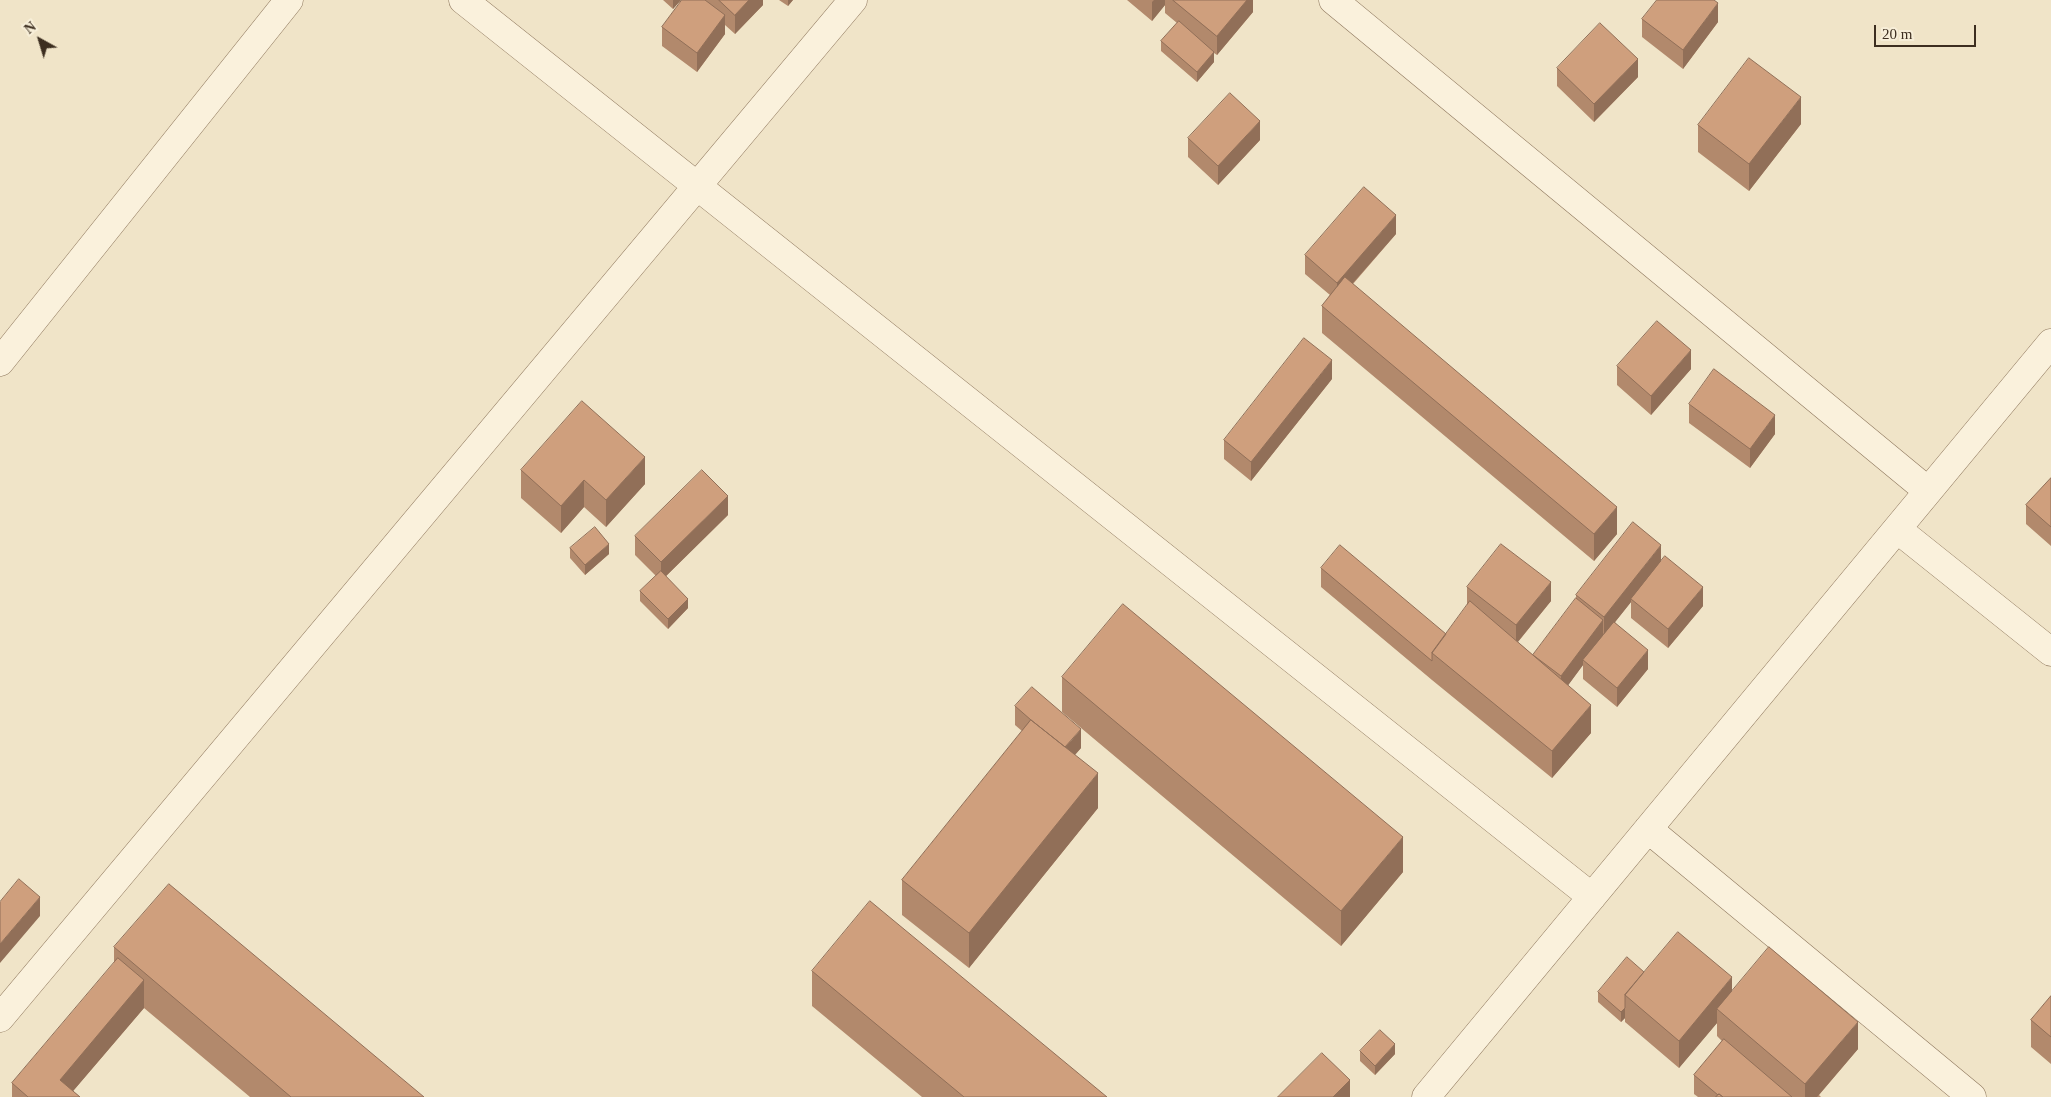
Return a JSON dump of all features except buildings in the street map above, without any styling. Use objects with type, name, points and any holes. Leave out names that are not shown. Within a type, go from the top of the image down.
[{"type":"street","points":[[0,362],[289,0]]},
{"type":"street","points":[[463,0],[1592,897]]},
{"type":"street","points":[[0,1018],[853,0]]},
{"type":"street","points":[[1333,0],[1928,491]]},
{"type":"street","points":[[1426,1097],[2051,343]]},
{"type":"street","points":[[1897,529],[2051,652]]},
{"type":"street","points":[[1648,829],[1972,1097]]}]
